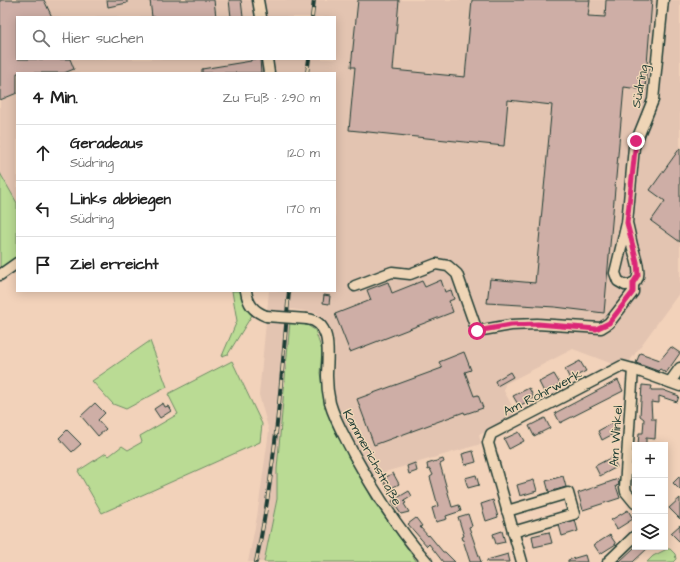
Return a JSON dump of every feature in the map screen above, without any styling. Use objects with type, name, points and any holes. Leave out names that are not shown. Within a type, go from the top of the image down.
[{"type":"street","points":[[258,0],[260,16]]},
{"type":"street","name":"Südring","points":[[627,223],[639,269],[636,280],[629,285],[621,284],[616,277],[627,223],[634,147],[650,108],[654,93],[663,0]]},
{"type":"street","points":[[267,60],[269,72]]},
{"type":"street","points":[[0,275],[16,264]]},
{"type":"street","name":"Südring","points":[[355,286],[392,272],[410,274],[436,264],[448,266],[457,274],[477,331],[511,325],[538,324],[601,328],[609,323],[633,292],[633,283]]},
{"type":"street","name":"Kammerichstraße","points":[[246,292],[252,306],[258,312],[266,316],[307,319],[318,324],[327,339],[328,395],[336,422],[382,505],[406,538],[427,562]]},
{"type":"street","name":"Am Rohrwerk","points":[[522,562],[488,443],[491,434],[622,366],[680,386]]},
{"type":"street","points":[[670,382],[680,368]]},
{"type":"street","name":"Am Winkel","points":[[632,500],[625,487],[633,369]]},
{"type":"street","points":[[507,511],[568,493],[574,514],[513,532]]},
{"type":"street","points":[[608,562],[632,539]]},
{"type":"shaded area","points":[[0,0],[680,0],[680,292],[629,362],[623,361],[610,366],[610,363],[573,349],[505,384],[504,391],[517,415],[479,435],[481,444],[371,476],[339,415],[334,396],[335,346],[330,327],[317,313],[291,309],[277,469],[277,499],[264,562],[248,562],[257,517],[269,431],[259,395],[269,292],[336,292],[336,72],[16,72],[16,201],[0,173]]},
{"type":"green space","points":[[0,173],[16,201],[16,260],[0,271]]},
{"type":"green space","points":[[232,292],[243,292],[245,304],[252,315],[228,354],[222,356],[237,321]]},
{"type":"green space","points":[[290,322],[307,325],[315,330],[322,351],[320,373],[324,399],[330,419],[374,502],[417,562],[264,562],[277,499],[277,469]]},
{"type":"green space","points":[[150,341],[167,387],[126,409],[113,404],[92,381]]},
{"type":"green space","points":[[232,361],[262,424],[260,442],[102,513],[78,471],[106,453],[109,456],[122,446],[128,450],[142,442],[140,436],[178,414],[168,394]]},
{"type":"green space","points":[[670,549],[675,554],[676,559],[673,562],[647,562],[653,556]]},
{"type":"building","points":[[0,0],[44,0],[52,16],[16,16],[16,60],[70,60],[74,69],[66,72],[16,72],[16,93],[0,100]]},
{"type":"building","points":[[107,0],[127,0],[127,3],[108,7]]},
{"type":"building","points":[[150,0],[214,0],[216,16],[152,16]]},
{"type":"building","points":[[229,0],[241,0],[243,16],[231,16]]},
{"type":"building","points":[[358,0],[399,0],[393,70],[465,77],[472,0],[590,0],[588,16],[605,17],[606,0],[652,0],[645,90],[624,87],[604,313],[555,307],[487,303],[490,279],[535,283],[552,105],[508,100],[504,146],[349,130],[355,67],[351,67]]},
{"type":"building","points":[[260,60],[261,72],[202,72],[202,69]]},
{"type":"building","points":[[680,148],[680,242],[651,221],[665,201],[650,190]]},
{"type":"building","points":[[441,280],[445,292],[451,290],[454,299],[449,301],[453,312],[350,352],[335,314],[371,300],[367,290],[388,282],[392,293],[422,281],[425,287]]},
{"type":"building","points":[[324,295],[330,296],[329,304],[323,303]]},
{"type":"building","points":[[671,347],[680,353],[666,373],[660,369],[658,371],[636,363],[640,353],[660,360]]},
{"type":"building","points":[[464,352],[471,370],[465,372],[474,396],[478,395],[483,408],[465,414],[464,412],[374,445],[357,399],[442,368],[439,362]]},
{"type":"building","points":[[580,361],[586,371],[570,379],[565,369]]},
{"type":"building","points":[[510,372],[513,377],[497,386],[495,381]]},
{"type":"building","points":[[554,374],[560,384],[544,392],[539,382]]},
{"type":"building","points":[[618,380],[623,391],[560,423],[555,413]]},
{"type":"building","points":[[642,385],[652,386],[651,390],[663,390],[679,396],[677,402],[659,396],[659,403],[651,402],[652,419],[656,419],[655,439],[646,438],[646,442],[638,442],[639,433],[643,433],[644,419],[640,416]]},
{"type":"building","points":[[529,388],[534,398],[519,406],[513,396]]},
{"type":"building","points":[[95,403],[105,413],[98,420],[106,429],[98,436],[81,416]]},
{"type":"building","points":[[163,403],[165,407],[168,406],[171,411],[160,418],[154,409]]},
{"type":"building","points":[[545,418],[550,428],[534,436],[529,426]]},
{"type":"building","points":[[614,422],[619,431],[602,440],[598,431]]},
{"type":"building","points":[[67,430],[81,444],[72,452],[59,438]]},
{"type":"building","points":[[519,432],[524,441],[509,449],[504,439]]},
{"type":"building","points":[[473,451],[476,462],[465,465],[462,454]]},
{"type":"building","points":[[612,457],[617,467],[600,476],[595,466]]},
{"type":"building","points":[[443,459],[444,462],[440,464],[452,507],[459,505],[461,511],[446,516],[447,519],[436,522],[432,508],[438,506],[430,477],[433,475],[430,469],[428,470],[427,464]]},
{"type":"building","points":[[415,463],[417,471],[409,474],[407,466]]},
{"type":"building","points":[[393,473],[399,484],[388,490],[384,481],[386,480],[385,478]]},
{"type":"building","points":[[476,475],[479,485],[468,488],[465,478]]},
{"type":"building","points":[[563,476],[566,487],[549,492],[546,481]]},
{"type":"building","points":[[680,476],[680,490],[673,483]]},
{"type":"building","points":[[618,479],[619,485],[616,486],[620,498],[583,510],[578,493]]},
{"type":"building","points":[[534,480],[537,491],[520,496],[517,485]]},
{"type":"building","points":[[409,491],[412,496],[404,501],[406,503],[404,504],[409,512],[401,514],[392,501]]},
{"type":"building","points":[[680,498],[680,519],[669,508]]},
{"type":"building","points":[[493,500],[498,517],[486,521],[481,504]]},
{"type":"building","points":[[628,510],[632,517],[632,520],[617,529],[611,520]]},
{"type":"building","points":[[468,514],[472,526],[469,527],[481,562],[470,562],[462,537],[464,536],[458,517]]},
{"type":"building","points":[[416,518],[422,526],[420,527],[428,536],[429,535],[443,552],[445,552],[455,562],[443,562],[429,544],[427,546],[408,524]]},
{"type":"building","points":[[575,520],[578,531],[562,536],[559,525]]},
{"type":"building","points":[[680,525],[680,542],[671,533]]},
{"type":"building","points":[[502,531],[505,542],[496,544],[493,534]]},
{"type":"building","points":[[549,532],[552,543],[534,547],[532,536]]},
{"type":"building","points":[[610,535],[616,544],[600,554],[594,545]]},
{"type":"building","points":[[632,550],[646,550],[633,562],[619,562]]},
{"type":"building","points":[[508,554],[510,562],[487,562],[487,560]]},
{"type":"building","points":[[585,555],[587,562],[568,562],[568,560]]},
{"type":"railway","points":[[312,16],[314,0]]},
{"type":"railway","points":[[307,72],[309,60]]},
{"type":"railway","points":[[256,562],[263,529],[273,461],[289,292]]},
{"type":"route","points":[[477,331],[511,325],[538,324],[596,329],[609,323],[633,292],[633,283],[636,280],[639,269],[631,244],[627,223],[634,147],[636,141]]}]
